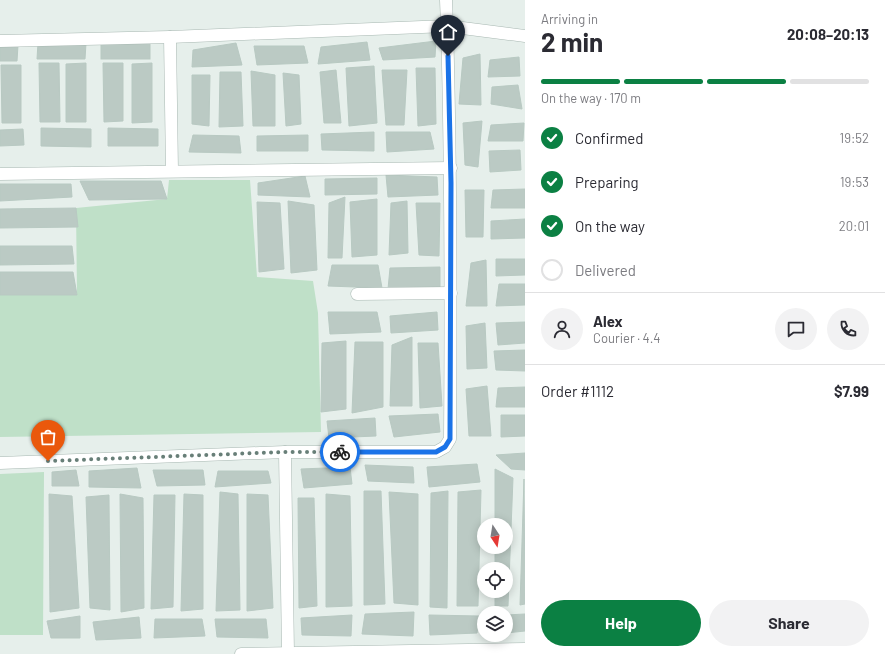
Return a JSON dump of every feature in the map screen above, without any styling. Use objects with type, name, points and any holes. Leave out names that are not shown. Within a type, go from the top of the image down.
[{"type":"street","points":[[0,463],[285,452],[436,452],[445,447],[450,439],[451,293],[451,168],[446,0]]},
{"type":"street","points":[[0,41],[170,37],[447,26],[525,36]]},
{"type":"street","points":[[170,37],[172,171]]},
{"type":"street","points":[[0,174],[451,168]]},
{"type":"street","points":[[357,294],[451,293]]},
{"type":"street","points":[[285,452],[288,653]]},
{"type":"street","points":[[241,654],[525,649]]},
{"type":"green space","points":[[169,180],[250,180],[257,277],[313,281],[318,313],[321,432],[0,437],[0,294],[77,294],[76,208],[167,199]]},
{"type":"green space","points":[[44,472],[43,635],[0,635],[0,474]]},
{"type":"building","points":[[436,41],[435,57],[383,60],[379,48]]},
{"type":"building","points":[[367,42],[370,60],[318,64],[321,47]]},
{"type":"building","points":[[38,43],[86,43],[85,59],[37,59]]},
{"type":"building","points":[[101,43],[150,43],[150,59],[101,59]]},
{"type":"building","points":[[236,43],[242,65],[192,67],[193,50]]},
{"type":"building","points":[[0,45],[18,45],[17,61],[0,61]]},
{"type":"building","points":[[254,46],[304,46],[308,63],[257,65]]},
{"type":"building","points":[[480,54],[481,105],[459,104],[463,58]]},
{"type":"building","points":[[519,57],[520,76],[488,77],[490,60]]},
{"type":"building","points":[[39,63],[59,63],[60,122],[40,122]]},
{"type":"building","points":[[86,63],[86,122],[66,122],[66,64]]},
{"type":"building","points":[[103,63],[123,63],[123,121],[104,122]]},
{"type":"building","points":[[152,63],[152,122],[132,123],[132,64]]},
{"type":"building","points":[[1,65],[21,65],[21,123],[2,123]]},
{"type":"building","points":[[374,66],[377,123],[349,126],[346,68]]},
{"type":"building","points":[[416,68],[435,68],[436,124],[418,126]]},
{"type":"building","points":[[336,70],[341,123],[324,123],[320,72]]},
{"type":"building","points":[[382,70],[407,70],[404,125],[386,125]]},
{"type":"building","points":[[251,71],[275,75],[275,126],[253,126]]},
{"type":"building","points":[[220,72],[241,72],[243,126],[219,127]]},
{"type":"building","points":[[283,73],[299,75],[301,124],[286,126]]},
{"type":"building","points":[[192,75],[210,75],[209,126],[192,124]]},
{"type":"building","points":[[518,85],[522,109],[491,104],[492,87]]},
{"type":"building","points":[[482,121],[478,167],[465,165],[463,123]]},
{"type":"building","points":[[524,123],[523,141],[488,141],[491,125]]},
{"type":"building","points":[[41,128],[91,129],[91,147],[41,146]]},
{"type":"building","points":[[108,128],[158,129],[158,146],[108,146]]},
{"type":"building","points":[[23,129],[24,145],[0,146],[0,130]]},
{"type":"building","points":[[374,132],[374,151],[322,150],[321,134]]},
{"type":"building","points":[[386,132],[430,132],[434,149],[387,152]]},
{"type":"building","points":[[193,135],[239,136],[241,153],[189,152]]},
{"type":"building","points":[[308,135],[308,151],[257,151],[257,136]]},
{"type":"building","points":[[520,150],[521,170],[490,172],[489,151]]},
{"type":"building","points":[[386,175],[437,177],[438,195],[388,197]]},
{"type":"building","points":[[305,176],[310,197],[258,195],[258,183]]},
{"type":"building","points":[[377,178],[377,194],[325,195],[325,179]]},
{"type":"building","points":[[80,181],[161,181],[167,199],[89,200]]},
{"type":"building","points":[[0,184],[71,184],[72,197],[0,201]]},
{"type":"building","points":[[525,189],[525,208],[491,208],[493,190]]},
{"type":"building","points":[[465,190],[484,190],[483,237],[466,237]]},
{"type":"building","points":[[345,197],[342,258],[328,258],[329,203]]},
{"type":"building","points":[[377,199],[377,255],[352,257],[350,202]]},
{"type":"building","points":[[288,201],[314,205],[317,270],[291,273]]},
{"type":"building","points":[[407,201],[408,253],[389,255],[391,203]]},
{"type":"building","points":[[257,202],[280,203],[284,269],[259,272]]},
{"type":"building","points":[[416,203],[440,203],[439,256],[419,255]]},
{"type":"building","points":[[76,208],[78,227],[0,228],[0,209]]},
{"type":"building","points":[[525,219],[525,238],[491,239],[491,221]]},
{"type":"building","points":[[0,246],[72,246],[74,264],[0,265]]},
{"type":"building","points":[[496,259],[525,259],[525,275],[496,276]]},
{"type":"building","points":[[486,260],[487,306],[466,306],[471,263]]},
{"type":"building","points":[[332,265],[378,265],[382,288],[328,286]]},
{"type":"building","points":[[440,267],[440,288],[388,289],[390,268]]},
{"type":"building","points":[[0,272],[73,272],[77,295],[0,295]]},
{"type":"building","points":[[499,284],[525,284],[525,305],[496,306]]},
{"type":"building","points":[[328,312],[377,312],[381,332],[330,334]]},
{"type":"building","points":[[437,312],[438,330],[391,333],[390,316]]},
{"type":"building","points":[[525,322],[525,343],[498,345],[496,323]]},
{"type":"building","points":[[485,323],[487,368],[467,369],[466,326]]},
{"type":"building","points":[[412,337],[412,406],[390,406],[392,345]]},
{"type":"building","points":[[346,341],[346,409],[321,412],[322,343]]},
{"type":"building","points":[[355,342],[383,342],[383,407],[352,413]]},
{"type":"building","points":[[418,343],[438,343],[442,406],[420,408]]},
{"type":"building","points":[[525,350],[525,371],[496,370],[494,351]]},
{"type":"building","points":[[487,386],[491,436],[469,436],[466,389]]},
{"type":"building","points":[[525,387],[525,407],[496,407],[498,388]]},
{"type":"building","points":[[438,414],[440,432],[394,437],[389,416]]},
{"type":"building","points":[[501,415],[525,415],[525,436],[501,437]]},
{"type":"building","points":[[375,418],[376,436],[329,438],[327,421]]},
{"type":"building","points":[[525,453],[525,470],[511,469],[496,455]]},
{"type":"building","points":[[477,464],[480,482],[429,487],[427,467]]},
{"type":"building","points":[[365,465],[413,467],[414,483],[368,481]]},
{"type":"building","points":[[350,467],[352,484],[304,488],[301,469]]},
{"type":"building","points":[[137,468],[141,488],[89,487],[89,471]]},
{"type":"building","points":[[495,469],[513,478],[511,518],[495,518]]},
{"type":"building","points":[[76,470],[79,486],[52,486],[52,472]]},
{"type":"building","points":[[153,470],[203,470],[205,485],[157,486]]},
{"type":"building","points":[[218,471],[268,471],[271,483],[215,487]]},
{"type":"building","points":[[524,479],[525,604],[520,605]]},
{"type":"building","points":[[481,490],[480,518],[477,518],[477,554],[479,554],[479,562],[477,562],[478,606],[457,606],[458,492]]},
{"type":"building","points":[[364,491],[381,491],[385,604],[364,605]]},
{"type":"building","points":[[448,491],[447,608],[430,607],[431,493]]},
{"type":"building","points":[[220,492],[238,494],[240,610],[216,611]]},
{"type":"building","points":[[389,492],[418,494],[418,605],[394,603]]},
{"type":"building","points":[[49,494],[72,496],[79,608],[50,612]]},
{"type":"building","points":[[120,494],[143,498],[144,608],[121,612]]},
{"type":"building","points":[[184,494],[203,495],[203,609],[181,611]]},
{"type":"building","points":[[247,494],[268,495],[273,608],[247,611]]},
{"type":"building","points":[[326,494],[350,496],[352,606],[326,607]]},
{"type":"building","points":[[109,495],[110,610],[90,608],[86,497]]},
{"type":"building","points":[[154,495],[175,495],[173,607],[151,609]]},
{"type":"building","points":[[298,498],[314,498],[317,606],[299,608]]},
{"type":"building","points":[[495,554],[510,554],[510,562],[495,562]]},
{"type":"building","points":[[495,598],[508,598],[508,606],[495,606]]},
{"type":"building","points":[[414,612],[413,636],[362,634],[365,614]]},
{"type":"building","points":[[525,614],[525,631],[513,632],[513,615]]},
{"type":"building","points":[[352,615],[351,636],[302,635],[301,618]]},
{"type":"building","points":[[429,615],[477,616],[477,633],[430,635]]},
{"type":"building","points":[[80,616],[80,638],[51,638],[47,621]]},
{"type":"building","points":[[139,617],[141,638],[96,640],[93,622]]},
{"type":"building","points":[[155,619],[202,619],[205,636],[154,638]]},
{"type":"building","points":[[215,619],[266,619],[268,638],[217,637]]},
{"type":"way so far","points":[[48,461],[285,452],[340,452]]},
{"type":"route","points":[[340,452],[436,452],[445,447],[450,439],[451,146],[448,56]]}]
